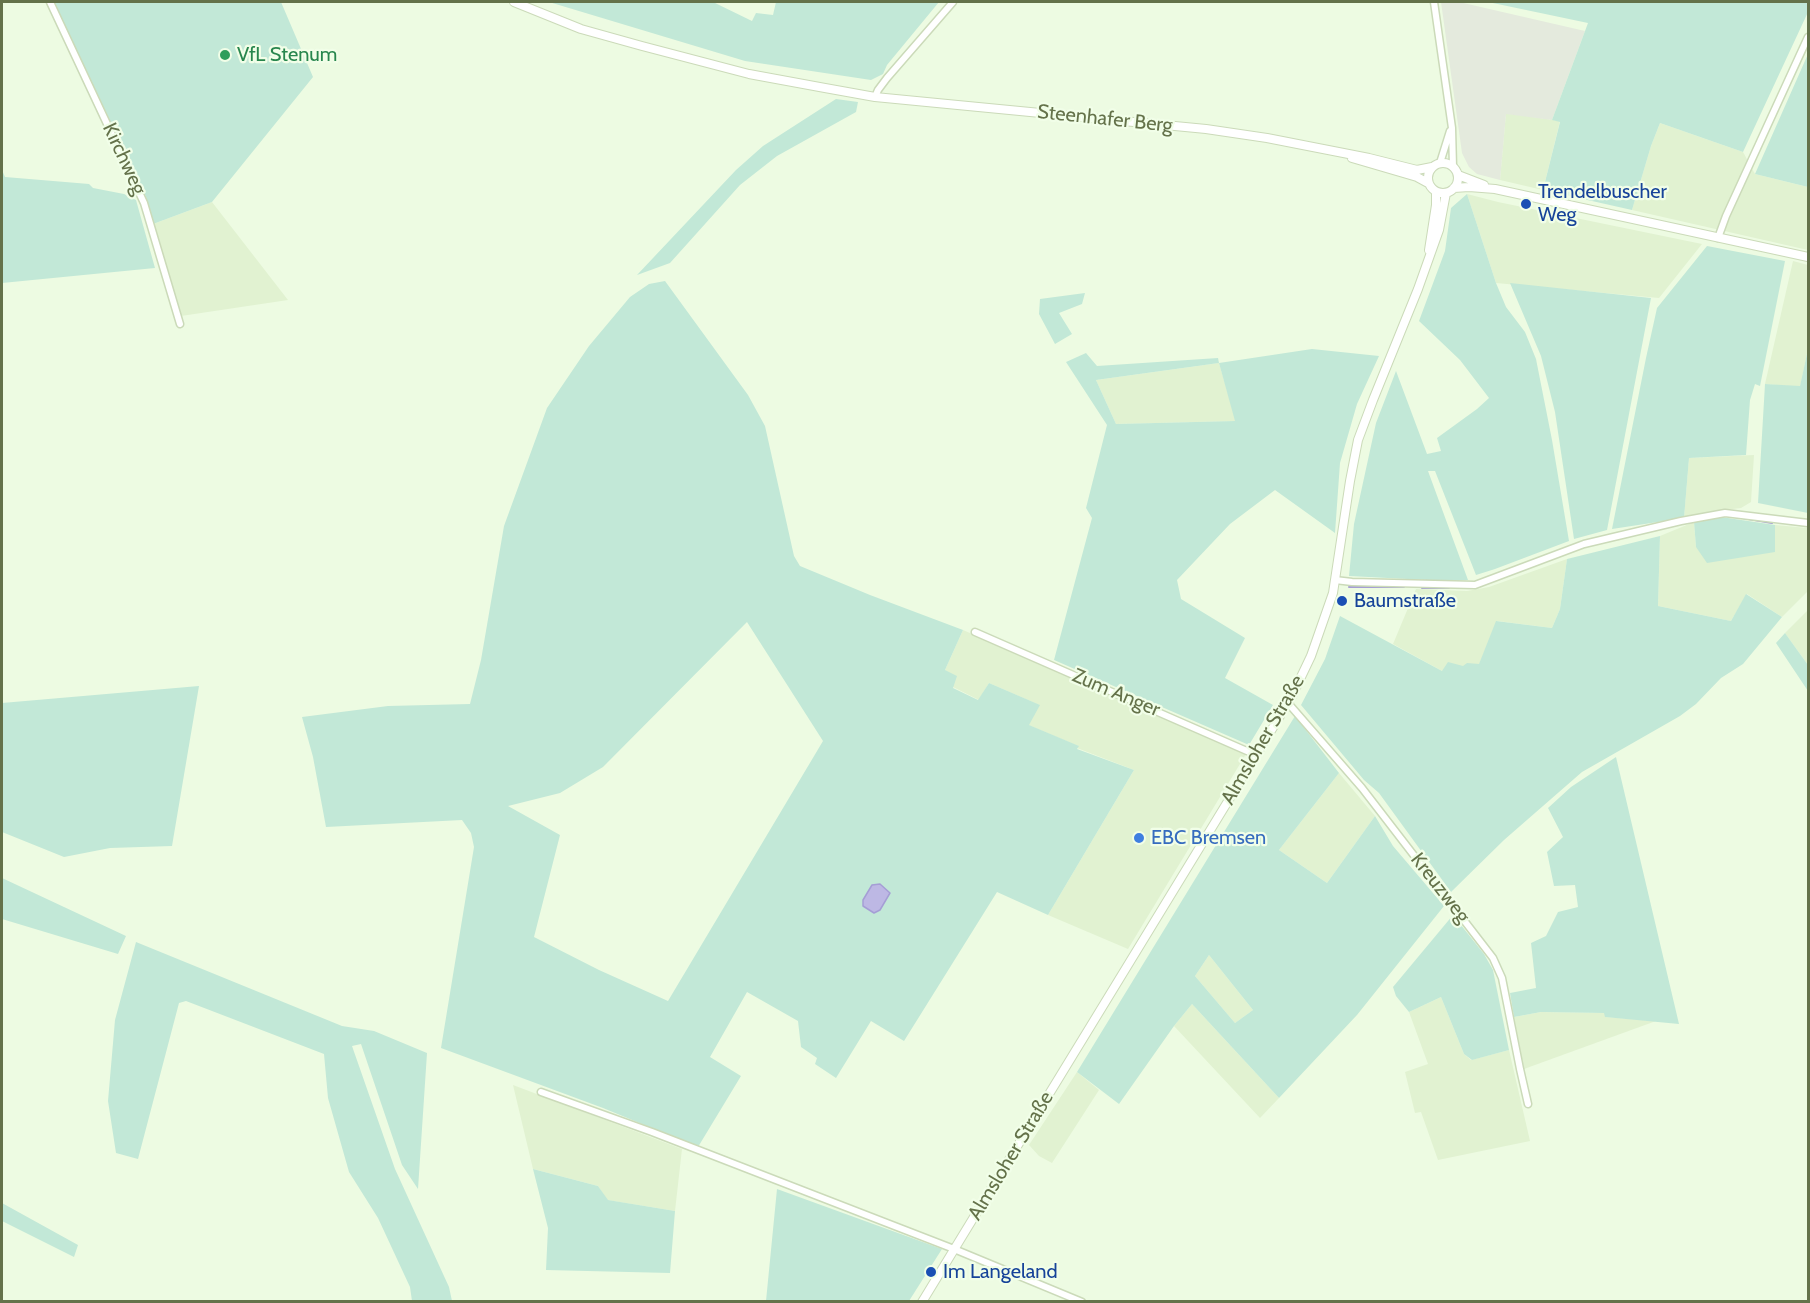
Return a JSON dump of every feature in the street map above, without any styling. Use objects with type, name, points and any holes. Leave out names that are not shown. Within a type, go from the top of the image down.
[{"type":"street","name":"Kirchweg","points":[[50,2],[144,203],[180,324]]},
{"type":"street","name":"Steenhafer Berg","points":[[514,2],[581,29],[702,62],[749,74],[875,97],[1206,129],[1267,138],[1417,170],[1436,165]]},
{"type":"street","points":[[875,97],[882,84],[953,2]]},
{"type":"street","points":[[1434,2],[1452,128],[1453,167]]},
{"type":"street","points":[[1718,238],[1809,37]]},
{"type":"street","points":[[1452,128],[1436,165],[1427,177],[1428,183],[1436,192],[1446,193],[1454,188],[1469,187],[1495,189],[1809,257]]},
{"type":"street","name":"Steenhafer Berg","points":[[1334,152],[1416,177],[1428,183]]},
{"type":"street","points":[[1436,165],[1446,163],[1453,167],[1458,175],[1495,189]]},
{"type":"street","points":[[1454,188],[1458,175]]},
{"type":"street","name":"Almsloher Straße","points":[[1427,260],[1436,192]]},
{"type":"street","name":"Almsloher Straße","points":[[922,1302],[1288,703],[1311,656],[1327,613],[1335,580],[1358,440],[1418,289],[1439,230],[1446,193]]},
{"type":"street","points":[[1335,580],[1393,584],[1476,585],[1584,544],[1702,517],[1737,513],[1809,523]]},
{"type":"street","name":"Zum Anger","points":[[975,632],[1256,755]]},
{"type":"street","name":"Kreuzweg","points":[[1288,703],[1362,788],[1493,958],[1502,978],[1528,1104]]},
{"type":"street","points":[[541,1092],[652,1132],[954,1249],[1082,1302]]},
{"type":"shaded area","points":[[54,2],[281,2],[313,77],[212,202],[153,224],[146,197]]},
{"type":"shaded area","points":[[549,2],[713,2],[752,21],[756,13],[773,15],[776,2],[939,2],[887,65],[883,74],[871,80],[745,61]]},
{"type":"shaded area","points":[[1441,2],[1459,2],[1585,31],[1552,120],[1506,114],[1500,180],[1477,174],[1469,167],[1462,153]]},
{"type":"shaded area","points":[[1488,2],[1808,2],[1808,12],[1743,152],[1660,123],[1632,210],[1543,190],[1560,122],[1552,120],[1588,23]]},
{"type":"shaded area","points":[[1808,54],[1808,187],[1755,174]]},
{"type":"shaded area","points":[[836,99],[858,102],[856,112],[777,156],[740,185],[670,263],[637,275],[736,170],[763,146]]},
{"type":"shaded area","points":[[1506,113],[1560,121],[1543,190],[1500,180]]},
{"type":"shaded area","points":[[1660,123],[1743,152],[1755,174],[1808,187],[1808,250],[1632,210]]},
{"type":"shaded area","points":[[2,170],[5,177],[89,184],[93,188],[124,194],[136,200],[155,268],[2,283]]},
{"type":"shaded area","points":[[1467,194],[1702,244],[1659,298],[1496,283]]},
{"type":"shaded area","points":[[1467,194],[1506,307],[1525,332],[1536,359],[1569,541],[1476,575],[1435,471],[1428,471],[1468,580],[1349,576],[1354,524],[1376,423],[1396,371],[1427,454],[1441,451],[1437,438],[1489,398],[1460,360],[1419,321],[1445,251],[1451,208]]},
{"type":"shaded area","points":[[212,202],[288,300],[181,316],[153,224]]},
{"type":"shaded area","points":[[1707,246],[1785,261],[1760,386],[1755,384],[1750,400],[1746,455],[1689,458],[1684,518],[1612,529],[1657,308]]},
{"type":"shaded area","points":[[1793,261],[1808,265],[1808,349],[1800,387],[1765,384]]},
{"type":"shaded area","points":[[665,281],[748,395],[765,426],[794,556],[800,566],[963,630],[945,670],[957,676],[953,688],[978,700],[989,683],[1040,705],[1029,725],[1079,746],[1077,749],[1134,770],[1048,915],[997,892],[904,1041],[871,1021],[836,1078],[815,1064],[817,1058],[801,1047],[798,1021],[747,992],[710,1057],[741,1076],[698,1147],[603,1108],[441,1048],[474,847],[471,833],[462,820],[326,827],[313,757],[302,717],[388,706],[470,704],[481,660],[504,526],[547,408],[589,346],[630,297],[649,284]],"holes":[[[747,622],[823,741],[668,1001],[534,937],[560,835],[508,806],[560,793],[603,767]]]},
{"type":"shaded area","points":[[1510,283],[1651,298],[1607,530],[1574,539],[1555,412],[1541,356]]},
{"type":"shaded area","points":[[1085,293],[1082,304],[1059,313],[1072,334],[1055,344],[1039,314],[1040,299]]},
{"type":"shaded area","points":[[1312,349],[1379,356],[1357,404],[1340,463],[1335,533],[1275,490],[1230,524],[1177,580],[1181,599],[1245,638],[1225,678],[1273,705],[1249,745],[1054,660],[1092,518],[1086,508],[1107,425],[1066,362],[1086,353],[1097,366],[1218,358],[1219,363]],"holes":[[[1219,363],[1235,421],[1116,424],[1096,380]]]},
{"type":"shaded area","points":[[1808,349],[1808,513],[1758,503],[1765,384],[1800,386]]},
{"type":"shaded area","points":[[1219,363],[1236,421],[1116,424],[1096,380]]},
{"type":"shaded area","points":[[1754,455],[1751,502],[1741,508],[1684,518],[1689,458]]},
{"type":"shaded area","points":[[1721,517],[1775,525],[1775,552],[1707,563],[1696,547],[1694,522]]},
{"type":"shaded area","points":[[1694,522],[1696,547],[1775,552],[1775,525],[1808,528],[1808,591],[1782,617],[1747,594],[1731,621],[1658,606],[1660,536]]},
{"type":"shaded area","points":[[1660,536],[1658,606],[1731,621],[1746,594],[1782,617],[1743,664],[1721,678],[1696,704],[1680,716],[1582,772],[1504,840],[1451,892],[1379,793],[1364,780],[1301,705],[1325,659],[1340,616],[1442,671],[1448,662],[1463,666],[1467,663],[1479,664],[1496,621],[1552,628],[1560,609],[1567,559]]},
{"type":"shaded area","points":[[1567,559],[1560,609],[1552,628],[1497,621],[1479,665],[1442,671],[1393,644],[1416,589],[1467,591],[1489,587]]},
{"type":"shaded area","points":[[1808,610],[1808,665],[1785,633]]},
{"type":"shaded area","points":[[963,630],[1246,754],[1128,949],[1048,915],[1134,770],[1077,748],[1078,746],[1028,725],[1039,705],[989,683],[979,700],[953,687],[945,670]]},
{"type":"shaded area","points":[[1785,633],[1808,665],[1808,691],[1776,643]]},
{"type":"shaded area","points":[[199,686],[172,846],[110,848],[64,857],[2,832],[2,703]]},
{"type":"shaded area","points":[[1295,716],[1339,773],[1279,850],[1327,883],[1375,816],[1393,846],[1444,906],[1357,1015],[1279,1098],[1192,1004],[1119,1104],[1077,1072]],"holes":[[[1209,955],[1253,1010],[1235,1023],[1195,976]]]},
{"type":"shaded area","points":[[1616,757],[1679,1024],[1605,1017],[1604,1013],[1541,1012],[1514,1017],[1510,993],[1536,988],[1531,943],[1546,936],[1558,912],[1578,907],[1575,885],[1554,886],[1547,852],[1563,837],[1548,808],[1571,787]]},
{"type":"shaded area","points":[[1339,773],[1375,816],[1327,883],[1279,850]]},
{"type":"shaded area","points":[[2,878],[126,936],[118,954],[2,919]]},
{"type":"shaded area","points":[[880,884],[890,893],[880,910],[874,913],[863,906],[863,900],[872,885]]},
{"type":"shaded area","points":[[1453,915],[1484,954],[1493,970],[1509,1050],[1472,1060],[1464,1054],[1441,997],[1409,1012],[1396,996],[1393,987]]},
{"type":"shaded area","points":[[136,942],[342,1026],[374,1031],[427,1053],[418,1189],[402,1165],[361,1044],[352,1046],[395,1169],[449,1287],[452,1301],[412,1301],[410,1287],[378,1218],[349,1172],[328,1098],[324,1054],[186,1001],[179,1003],[138,1159],[116,1153],[108,1101],[115,1020]]},
{"type":"shaded area","points":[[1209,955],[1253,1010],[1235,1023],[1195,976]]},
{"type":"shaded area","points":[[1441,997],[1464,1054],[1471,1060],[1509,1050],[1530,1141],[1438,1160],[1421,1112],[1415,1113],[1405,1072],[1428,1064],[1409,1012]]},
{"type":"shaded area","points":[[1192,1004],[1279,1098],[1260,1118],[1174,1026]]},
{"type":"shaded area","points":[[1541,1012],[1605,1013],[1606,1017],[1656,1021],[1524,1069],[1514,1017]]},
{"type":"shaded area","points":[[1077,1072],[1099,1090],[1052,1163],[1039,1156],[1029,1145]]},
{"type":"shaded area","points":[[513,1085],[682,1149],[675,1211],[607,1200],[598,1186],[533,1169]]},
{"type":"shaded area","points":[[533,1169],[598,1186],[608,1200],[675,1211],[670,1273],[546,1270],[548,1228]]},
{"type":"shaded area","points":[[777,1189],[942,1249],[909,1301],[766,1301]]},
{"type":"shaded area","points":[[2,1203],[78,1245],[74,1257],[2,1221]]},
{"type":"waterway","points":[[1737,517],[1772,523]]},
{"type":"waterway","points":[[1349,587],[1404,587]]},
{"type":"waterway","points":[[1422,588],[1449,588]]},
{"type":"waterway","points":[[1461,588],[1471,588]]},
{"type":"place","name":"VfL Stenum","points":[[225,55]]},
{"type":"place","name":"Trendelbuscher Weg","points":[[1526,204]]},
{"type":"place","name":"Baumstraße","points":[[1342,601]]},
{"type":"place","name":"EBC Bremsen","points":[[1139,838]]},
{"type":"place","name":"Im Langeland","points":[[931,1272]]}]
